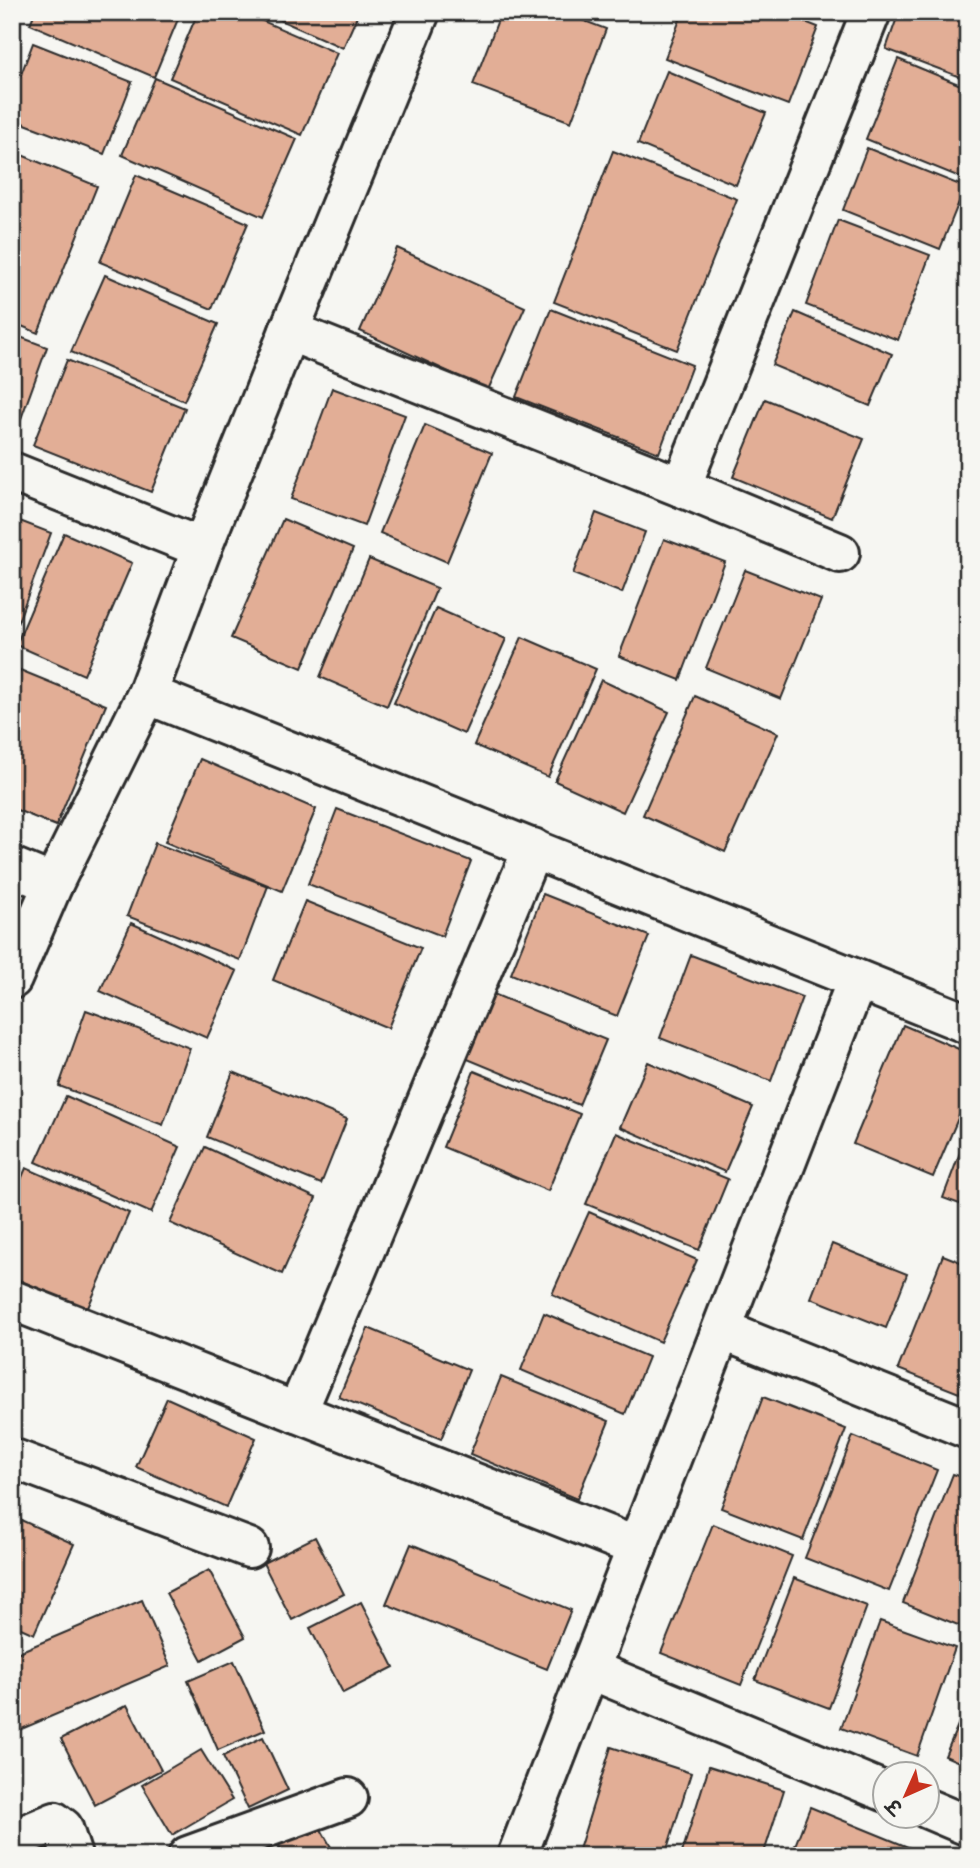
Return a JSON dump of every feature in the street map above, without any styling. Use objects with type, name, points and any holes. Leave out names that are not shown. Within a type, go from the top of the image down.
[{"type":"street","points":[[12,979],[53,884],[147,694],[202,548],[420,12]]},
{"type":"street","points":[[681,487],[872,12]]},
{"type":"street","points":[[289,331],[840,553]]},
{"type":"street","points":[[12,472],[202,548]]},
{"type":"street","points":[[147,694],[968,1024]]},
{"type":"street","points":[[297,1413],[533,848]]},
{"type":"street","points":[[12,867],[53,884]]},
{"type":"street","points":[[517,1856],[857,981]]},
{"type":"street","points":[[12,1300],[637,1547]]},
{"type":"street","points":[[722,1330],[968,1429]]},
{"type":"street","points":[[12,1458],[249,1548]]},
{"type":"street","points":[[589,1669],[872,1786]]},
{"type":"street","points":[[188,1856],[348,1798]]},
{"type":"street","points":[[942,1815],[968,1826]]},
{"type":"street","points":[[12,1839],[55,1822],[63,1828],[72,1856]]},
{"type":"building","points":[[35,12],[181,12],[154,77],[30,24]]},
{"type":"building","points":[[198,12],[242,12],[337,53],[302,135],[170,78]]},
{"type":"building","points":[[262,12],[359,12],[343,48]]},
{"type":"building","points":[[501,12],[561,12],[606,29],[571,122],[473,85]]},
{"type":"building","points":[[683,12],[780,12],[818,27],[788,105],[665,58]]},
{"type":"building","points":[[899,12],[968,12],[968,80],[886,49]]},
{"type":"building","points":[[33,43],[132,82],[104,154],[12,119],[12,98]]},
{"type":"building","points":[[898,59],[968,88],[968,164],[962,178],[866,139]]},
{"type":"building","points":[[667,71],[766,113],[736,185],[638,144]]},
{"type":"building","points":[[155,78],[297,139],[263,217],[122,155]]},
{"type":"building","points":[[867,148],[965,187],[940,249],[843,210]]},
{"type":"building","points":[[12,151],[97,186],[38,333],[12,322]]},
{"type":"building","points":[[613,151],[737,199],[677,350],[554,302]]},
{"type":"building","points":[[136,175],[248,223],[212,309],[100,262]]},
{"type":"building","points":[[838,220],[930,255],[898,340],[806,305]]},
{"type":"building","points":[[397,248],[525,307],[488,390],[360,331]]},
{"type":"building","points":[[105,275],[218,324],[184,401],[71,352]]},
{"type":"building","points":[[551,309],[692,365],[659,453],[516,397]]},
{"type":"building","points":[[795,312],[892,354],[870,406],[772,365]]},
{"type":"building","points":[[12,334],[47,347],[14,438],[12,437]]},
{"type":"building","points":[[67,360],[185,408],[151,492],[33,445]]},
{"type":"building","points":[[332,388],[405,415],[364,526],[291,499]]},
{"type":"building","points":[[765,399],[864,439],[832,518],[733,477]]},
{"type":"building","points":[[425,425],[492,453],[447,562],[380,533]]},
{"type":"building","points":[[596,513],[645,532],[622,593],[573,574]]},
{"type":"building","points":[[12,518],[51,533],[13,635],[12,635]]},
{"type":"building","points":[[283,519],[353,549],[302,668],[231,638]]},
{"type":"building","points":[[64,533],[132,563],[84,675],[16,645]]},
{"type":"building","points":[[664,539],[725,562],[680,680],[619,656]]},
{"type":"building","points":[[369,559],[437,588],[387,706],[320,677]]},
{"type":"building","points":[[745,570],[821,600],[781,699],[706,668]]},
{"type":"building","points":[[436,608],[506,639],[464,734],[394,703]]},
{"type":"building","points":[[522,637],[596,669],[548,777],[474,745]]},
{"type":"building","points":[[20,670],[106,705],[56,826],[12,808],[12,690]]},
{"type":"building","points":[[601,680],[669,712],[623,812],[555,781]]},
{"type":"building","points":[[695,696],[778,733],[725,852],[643,815]]},
{"type":"building","points":[[200,759],[316,809],[282,891],[165,842]]},
{"type":"building","points":[[337,809],[471,861],[442,936],[308,884]]},
{"type":"building","points":[[155,843],[268,886],[240,960],[127,916]]},
{"type":"building","points":[[543,894],[649,936],[617,1016],[511,974]]},
{"type":"building","points":[[305,901],[421,948],[388,1028],[273,980]]},
{"type":"building","points":[[131,923],[237,971],[207,1038],[100,991]]},
{"type":"building","points":[[691,955],[802,997],[771,1081],[660,1038]]},
{"type":"building","points":[[491,993],[606,1040],[579,1105],[465,1058]]},
{"type":"building","points":[[86,1010],[190,1048],[163,1125],[59,1086]]},
{"type":"building","points":[[903,1025],[968,1053],[968,1095],[933,1177],[853,1144]]},
{"type":"building","points":[[648,1062],[753,1107],[725,1172],[620,1127]]},
{"type":"building","points":[[474,1071],[580,1114],[548,1191],[443,1147]]},
{"type":"building","points":[[233,1072],[347,1119],[321,1184],[207,1137]]},
{"type":"building","points":[[66,1096],[180,1147],[151,1213],[36,1162]]},
{"type":"building","points":[[968,1131],[968,1207],[943,1198]]},
{"type":"building","points":[[616,1133],[728,1179],[699,1250],[586,1204]]},
{"type":"building","points":[[205,1147],[316,1198],[282,1274],[170,1223]]},
{"type":"building","points":[[26,1168],[129,1213],[87,1310],[12,1277],[12,1200]]},
{"type":"building","points":[[589,1212],[697,1260],[660,1342],[552,1294]]},
{"type":"building","points":[[832,1244],[907,1274],[886,1328],[811,1298]]},
{"type":"building","points":[[943,1255],[968,1265],[968,1370],[959,1393],[898,1369]]},
{"type":"building","points":[[544,1313],[648,1357],[625,1414],[521,1370]]},
{"type":"building","points":[[368,1328],[469,1370],[441,1439],[339,1397]]},
{"type":"building","points":[[501,1377],[609,1421],[577,1499],[470,1454]]},
{"type":"building","points":[[763,1397],[846,1429],[803,1540],[721,1508]]},
{"type":"building","points":[[167,1398],[256,1438],[226,1507],[136,1467]]},
{"type":"building","points":[[853,1436],[937,1470],[889,1591],[805,1558]]},
{"type":"building","points":[[953,1474],[968,1479],[968,1629],[903,1603]]},
{"type":"building","points":[[12,1516],[74,1544],[34,1634],[12,1624]]},
{"type":"building","points":[[713,1524],[792,1556],[741,1685],[661,1653]]},
{"type":"building","points":[[315,1537],[344,1594],[292,1620],[263,1563]]},
{"type":"building","points":[[411,1544],[571,1610],[547,1669],[386,1604]]},
{"type":"building","points":[[209,1570],[245,1637],[202,1660],[166,1593]]},
{"type":"building","points":[[794,1578],[867,1606],[829,1708],[755,1680]]},
{"type":"building","points":[[142,1600],[170,1666],[17,1731],[12,1719],[12,1655]]},
{"type":"building","points":[[361,1602],[394,1667],[343,1693],[310,1628]]},
{"type":"building","points":[[880,1621],[955,1648],[917,1756],[841,1728]]},
{"type":"building","points":[[234,1661],[265,1730],[218,1750],[188,1681]]},
{"type":"building","points":[[968,1701],[968,1766],[945,1756]]},
{"type":"building","points":[[127,1705],[161,1770],[95,1805],[61,1739]]},
{"type":"building","points":[[263,1737],[288,1790],[248,1809],[223,1756]]},
{"type":"building","points":[[611,1747],[691,1773],[665,1856],[577,1856]]},
{"type":"building","points":[[201,1750],[232,1800],[172,1835],[142,1785]]},
{"type":"building","points":[[709,1766],[784,1790],[763,1856],[681,1856]]},
{"type":"building","points":[[810,1807],[930,1856],[791,1856]]},
{"type":"building","points":[[317,1822],[336,1856],[284,1856],[278,1844]]}]
